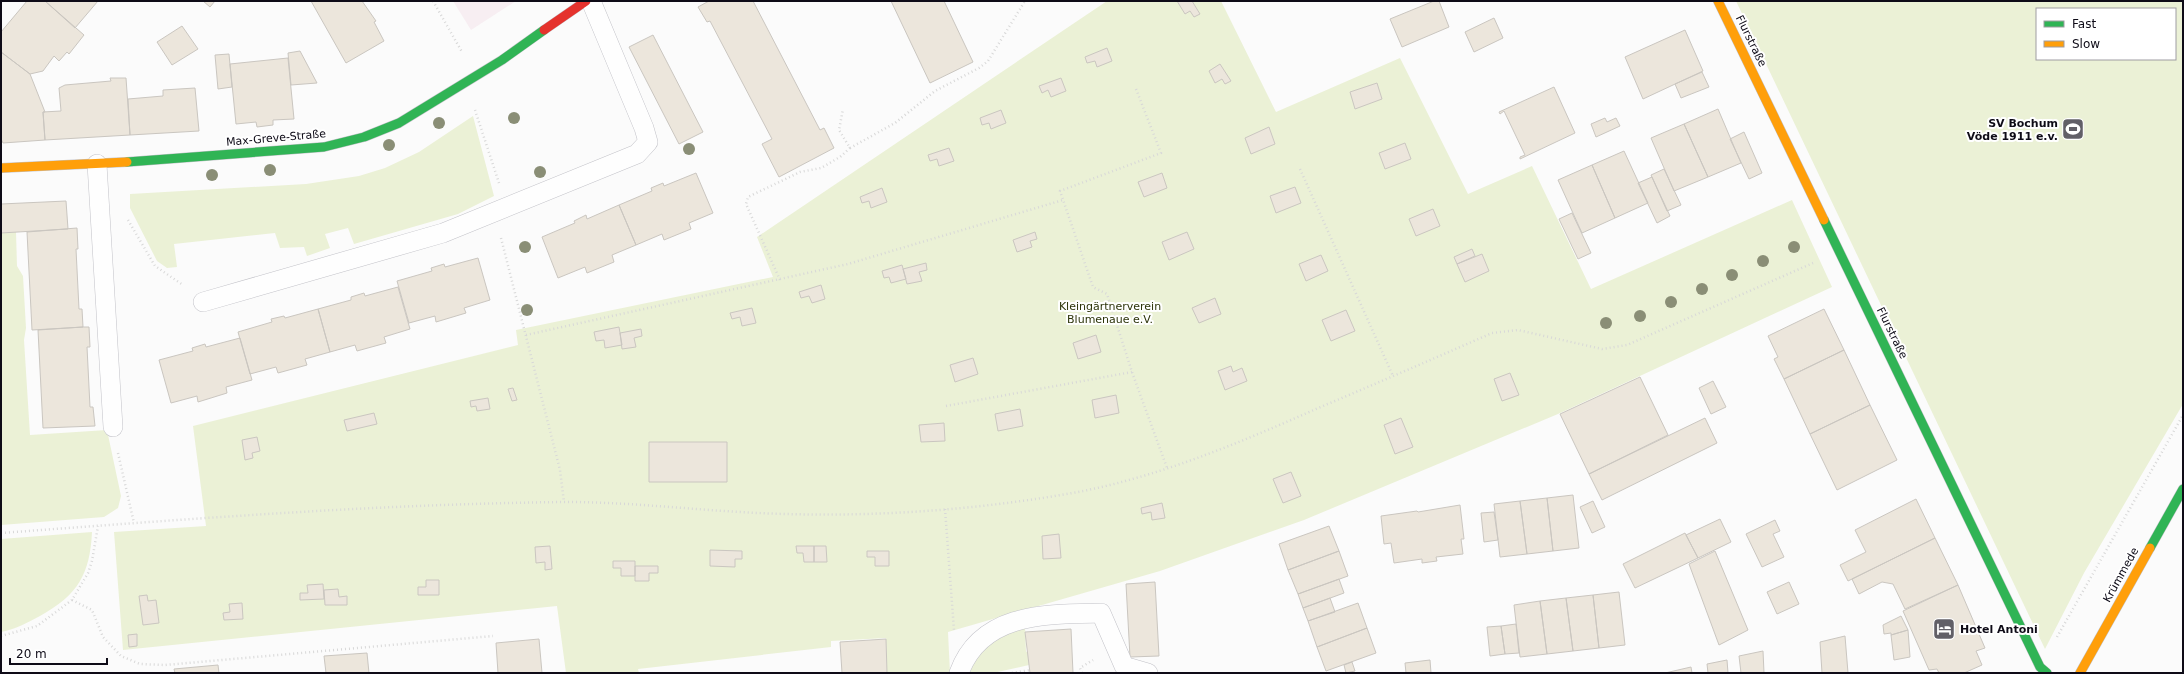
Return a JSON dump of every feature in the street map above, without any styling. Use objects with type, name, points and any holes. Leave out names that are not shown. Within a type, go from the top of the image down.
[{"type":"street","name":"Max-Greve-Straße","points":[[1,168],[97,164],[324,147],[364,137],[398,123],[476,76],[502,60],[586,1]]},
{"type":"street","name":"Flurstraße","points":[[1718,1],[2040,667],[2047,673]]},
{"type":"street","name":"Krümmede","points":[[2080,673],[2183,489]]},
{"type":"lane","points":[[203,302],[443,233],[501,211],[637,154],[648,142],[644,128],[591,1]]},
{"type":"lane","points":[[97,164],[113,427]]},
{"type":"lane","points":[[960,668],[976,644],[996,629],[1020,619],[1043,614],[1101,613],[1124,666],[1148,673]]},
{"type":"path","points":[[433,1],[476,76],[475,110],[501,211],[526,335],[560,470],[564,502]]},
{"type":"path","points":[[780,280],[746,204],[748,197],[800,172],[821,168],[840,157],[850,148],[895,123],[929,95],[979,68],[988,61],[1025,1]]},
{"type":"path","points":[[1136,89],[1161,153],[1060,191],[1093,286],[1107,294],[1132,372],[1167,468]]},
{"type":"path","points":[[844,109],[839,130],[850,148]]},
{"type":"path","points":[[1300,169],[1393,376]]},
{"type":"path","points":[[526,335],[848,264],[1063,200]]},
{"type":"path","points":[[124,213],[154,266],[166,272],[203,302]]},
{"type":"path","points":[[1,533],[366,508],[564,502],[790,514],[945,509],[1029,500],[1082,491],[1167,468],[1229,447],[1492,333],[1518,330],[1602,348],[1627,345],[1839,252]]},
{"type":"path","points":[[946,406],[1132,372]]},
{"type":"path","points":[[2040,667],[2183,415]]},
{"type":"path","points":[[113,427],[134,523]]},
{"type":"path","points":[[945,509],[955,652],[960,668]]},
{"type":"path","points":[[1,636],[37,626],[72,600],[88,573],[98,526]]},
{"type":"path","points":[[72,600],[92,610],[103,637],[121,656],[140,664],[165,665],[493,636]]},
{"type":"path","points":[[1012,673],[1030,670]]},
{"type":"shaded area","points":[[453,1],[516,1],[471,30]]},
{"type":"green space","name":"Kleingärtnerverein Blumenaue e.V.","points":[[1107,1],[1221,1],[1276,112],[1400,58],[1468,194],[1532,166],[1591,289],[1792,200],[1832,287],[1558,414],[1304,520],[1160,571],[948,632],[950,673],[887,673],[886,638],[831,641],[831,647],[638,669],[639,673],[566,673],[557,606],[123,650],[114,532],[206,526],[193,426],[518,345],[516,330],[773,277],[757,237]]},
{"type":"green space","points":[[1736,1],[2183,1],[2183,404],[2084,573],[2045,649]]},
{"type":"green space","points":[[473,116],[494,196],[458,214],[354,244],[348,228],[325,234],[330,248],[307,256],[304,247],[280,248],[275,233],[174,244],[177,267],[167,268],[157,261],[130,208],[130,194],[306,184],[359,176],[385,168],[419,152]]},
{"type":"green space","points":[[16,232],[17,266],[23,276],[26,328],[24,340],[30,435],[107,430],[121,496],[118,508],[104,517],[1,525],[1,233]]},
{"type":"green space","points":[[92,532],[91,547],[85,571],[80,582],[73,591],[64,600],[40,616],[17,627],[1,632],[1,539]]},
{"type":"green space","points":[[1025,626],[1026,652],[1028,651],[1029,665],[993,673],[968,673],[973,664],[991,643],[1015,629]]},
{"type":"building","points":[[27,1],[45,1],[84,35],[69,54],[67,52],[59,61],[54,56],[43,71],[30,74],[1,52],[1,32]]},
{"type":"building","points":[[45,1],[98,1],[75,28]]},
{"type":"building","points":[[203,1],[215,1],[210,7]]},
{"type":"building","points":[[311,1],[362,1],[376,21],[374,22],[384,41],[346,63]]},
{"type":"building","points":[[709,1],[753,1],[820,130],[824,128],[834,148],[779,177],[762,144],[772,139],[710,21],[707,22],[698,7]]},
{"type":"building","points":[[891,1],[944,1],[973,62],[930,83]]},
{"type":"building","points":[[1177,1],[1192,1],[1200,14],[1194,17],[1190,11],[1185,14]]},
{"type":"building","points":[[1434,1],[1439,1],[1449,27],[1402,47],[1390,19]]},
{"type":"building","points":[[1494,18],[1503,38],[1474,52],[1465,32]]},
{"type":"building","points":[[182,26],[198,49],[172,65],[157,42]]},
{"type":"building","points":[[1685,30],[1703,71],[1643,99],[1625,57]]},
{"type":"building","points":[[653,35],[703,132],[679,144],[629,47]]},
{"type":"building","points":[[1107,48],[1112,61],[1097,67],[1095,61],[1087,63],[1085,57]]},
{"type":"building","points":[[300,51],[317,83],[291,85],[288,53]]},
{"type":"building","points":[[1,52],[30,74],[45,112],[43,112],[45,140],[3,143],[1,139]]},
{"type":"building","points":[[229,54],[232,87],[218,89],[215,55]]},
{"type":"building","points":[[288,58],[294,119],[273,120],[273,125],[257,127],[256,122],[236,124],[230,64]]},
{"type":"building","points":[[1220,64],[1231,81],[1225,84],[1222,79],[1215,83],[1209,71]]},
{"type":"building","points":[[1702,72],[1709,87],[1681,98],[1675,84]]},
{"type":"building","points":[[110,78],[126,78],[130,135],[45,140],[43,112],[61,111],[59,88],[65,85],[111,81]]},
{"type":"building","points":[[1061,78],[1066,91],[1051,97],[1048,90],[1042,93],[1039,86]]},
{"type":"building","points":[[1377,83],[1382,99],[1355,109],[1350,92]]},
{"type":"building","points":[[1554,87],[1575,133],[1520,159],[1520,157],[1525,155],[1504,111],[1500,114],[1499,112]]},
{"type":"building","points":[[195,88],[199,131],[130,135],[128,99],[163,96],[163,90]]},
{"type":"building","points":[[1718,109],[1741,163],[1708,177],[1684,124]]},
{"type":"building","points":[[1001,110],[1006,123],[991,129],[989,123],[982,125],[980,118]]},
{"type":"building","points":[[1605,118],[1607,122],[1616,118],[1620,126],[1596,137],[1591,124]]},
{"type":"building","points":[[1684,124],[1708,177],[1674,191],[1651,138]]},
{"type":"building","points":[[1269,127],[1275,144],[1251,154],[1245,138]]},
{"type":"building","points":[[1744,132],[1762,173],[1749,179],[1730,139]]},
{"type":"building","points":[[1405,143],[1411,159],[1385,169],[1379,153]]},
{"type":"building","points":[[949,148],[954,161],[939,166],[937,159],[930,161],[928,155]]},
{"type":"building","points":[[1624,151],[1648,203],[1615,218],[1592,165]]},
{"type":"building","points":[[1592,165],[1615,218],[1582,233],[1558,180]]},
{"type":"building","points":[[1664,169],[1681,205],[1667,211],[1651,175]]},
{"type":"building","points":[[696,173],[713,213],[689,223],[691,229],[664,240],[662,234],[636,245],[619,205],[652,191],[651,188],[663,183],[664,186]]},
{"type":"building","points":[[1162,173],[1167,188],[1144,197],[1138,182]]},
{"type":"building","points":[[1652,177],[1670,216],[1657,223],[1638,183]]},
{"type":"building","points":[[1295,187],[1301,203],[1276,213],[1270,196]]},
{"type":"building","points":[[882,188],[887,202],[871,208],[869,201],[862,203],[860,197]]},
{"type":"building","points":[[66,201],[68,229],[1,233],[1,204]]},
{"type":"building","points":[[619,205],[636,245],[612,255],[614,262],[587,273],[585,267],[558,278],[542,237],[575,223],[574,221],[586,215],[587,219]]},
{"type":"building","points":[[1433,209],[1440,226],[1416,236],[1409,219]]},
{"type":"building","points":[[1572,213],[1591,253],[1578,259],[1559,219]]},
{"type":"building","points":[[77,228],[78,249],[76,249],[79,309],[82,309],[83,327],[32,330],[27,232]]},
{"type":"building","points":[[1035,232],[1037,239],[1030,241],[1032,247],[1017,252],[1013,240]]},
{"type":"building","points":[[1187,232],[1194,249],[1169,260],[1162,242]]},
{"type":"building","points":[[1472,249],[1475,256],[1457,264],[1454,257]]},
{"type":"building","points":[[1482,254],[1489,271],[1465,282],[1457,264]]},
{"type":"building","points":[[1321,255],[1328,271],[1306,281],[1299,264]]},
{"type":"building","points":[[478,258],[490,300],[464,308],[466,313],[436,322],[435,316],[409,323],[397,281],[432,271],[431,268],[444,264],[445,267]]},
{"type":"building","points":[[926,263],[927,270],[919,272],[922,281],[907,284],[903,269]]},
{"type":"building","points":[[902,265],[906,279],[891,283],[889,277],[884,278],[882,271]]},
{"type":"building","points":[[821,285],[825,299],[812,303],[809,296],[801,298],[799,292]]},
{"type":"building","points":[[398,287],[410,329],[384,337],[386,343],[357,351],[355,345],[330,352],[318,309],[351,300],[351,297],[364,293],[365,296]]},
{"type":"building","points":[[1215,298],[1221,314],[1199,323],[1192,308]]},
{"type":"building","points":[[752,308],[756,323],[742,326],[740,317],[732,319],[730,313]]},
{"type":"building","points":[[318,309],[330,352],[305,359],[307,365],[278,373],[276,367],[250,374],[238,332],[272,322],[271,319],[284,316],[285,318]]},
{"type":"building","points":[[1824,309],[1844,350],[1784,379],[1774,359],[1778,357],[1768,336]]},
{"type":"building","points":[[1346,310],[1355,331],[1331,341],[1322,320]]},
{"type":"building","points":[[89,327],[90,347],[87,347],[90,407],[93,407],[95,426],[43,428],[38,330]]},
{"type":"building","points":[[619,327],[622,345],[605,348],[604,340],[596,341],[594,332]]},
{"type":"building","points":[[641,329],[642,336],[634,338],[636,347],[622,349],[620,333]]},
{"type":"building","points":[[1096,335],[1101,352],[1078,359],[1073,343]]},
{"type":"building","points":[[240,338],[252,380],[226,387],[227,393],[198,402],[197,396],[171,403],[159,360],[193,351],[192,348],[205,344],[206,347]]},
{"type":"building","points":[[1844,350],[1870,405],[1810,434],[1784,379]]},
{"type":"building","points":[[973,358],[978,374],[955,382],[950,365]]},
{"type":"building","points":[[1231,366],[1233,372],[1242,368],[1247,381],[1225,390],[1218,371]]},
{"type":"building","points":[[1510,373],[1519,395],[1502,401],[1494,379]]},
{"type":"building","points":[[1640,377],[1668,435],[1589,474],[1560,414]]},
{"type":"building","points":[[1713,381],[1726,407],[1711,414],[1699,388]]},
{"type":"building","points":[[513,388],[517,400],[512,401],[508,389]]},
{"type":"building","points":[[1116,395],[1119,413],[1095,418],[1092,400]]},
{"type":"building","points":[[488,398],[490,409],[477,411],[476,406],[471,407],[470,401]]},
{"type":"building","points":[[1870,405],[1897,460],[1837,490],[1810,434]]},
{"type":"building","points":[[1020,409],[1023,426],[998,431],[995,414]]},
{"type":"building","points":[[374,413],[377,424],[347,431],[344,420]]},
{"type":"building","points":[[1401,418],[1413,447],[1395,454],[1384,425]]},
{"type":"building","points":[[1705,418],[1717,443],[1602,500],[1589,474]]},
{"type":"building","points":[[944,423],[945,441],[921,442],[919,425]]},
{"type":"building","points":[[257,437],[260,451],[252,453],[253,458],[245,460],[242,440]]},
{"type":"building","points":[[649,442],[727,442],[727,482],[649,482]]},
{"type":"building","points":[[1291,472],[1301,496],[1283,503],[1273,479]]},
{"type":"building","points":[[1573,495],[1579,548],[1553,551],[1547,498]]},
{"type":"building","points":[[1547,498],[1553,551],[1527,554],[1520,501]]},
{"type":"building","points":[[1916,499],[1935,538],[1848,581],[1840,565],[1866,552],[1855,530]]},
{"type":"building","points":[[1520,501],[1527,554],[1500,557],[1494,504]]},
{"type":"building","points":[[1593,501],[1605,527],[1592,533],[1580,507]]},
{"type":"building","points":[[1162,503],[1165,518],[1152,520],[1151,512],[1142,514],[1141,508]]},
{"type":"building","points":[[1460,505],[1464,539],[1461,539],[1463,554],[1436,557],[1437,561],[1422,563],[1422,559],[1394,563],[1391,543],[1384,544],[1381,516]]},
{"type":"building","points":[[1494,512],[1498,540],[1484,542],[1481,513]]},
{"type":"building","points":[[1720,519],[1731,542],[1698,558],[1686,535]]},
{"type":"building","points":[[1775,520],[1780,531],[1773,534],[1784,557],[1762,567],[1746,534]]},
{"type":"building","points":[[1329,526],[1339,551],[1288,570],[1279,544]]},
{"type":"building","points":[[1685,533],[1698,558],[1635,588],[1623,564]]},
{"type":"building","points":[[1059,534],[1061,558],[1043,559],[1042,536]]},
{"type":"building","points":[[1935,538],[1958,585],[1905,609],[1893,584],[1882,582],[1859,594],[1852,579]]},
{"type":"building","points":[[550,546],[552,569],[545,570],[545,562],[536,563],[535,547]]},
{"type":"building","points":[[796,546],[814,546],[814,562],[804,562],[803,553],[797,553]]},
{"type":"building","points":[[814,546],[826,546],[827,562],[814,562]]},
{"type":"building","points":[[710,550],[742,551],[742,559],[735,559],[735,567],[710,566]]},
{"type":"building","points":[[867,551],[889,551],[889,566],[875,566],[875,557],[867,557]]},
{"type":"building","points":[[1339,551],[1348,576],[1298,594],[1288,570]]},
{"type":"building","points":[[1715,551],[1748,630],[1719,645],[1689,564]]},
{"type":"building","points":[[613,561],[635,561],[635,576],[621,576],[621,568],[613,568]]},
{"type":"building","points":[[635,566],[658,566],[658,573],[649,573],[649,581],[635,581]]},
{"type":"building","points":[[1339,579],[1344,593],[1303,608],[1298,594]]},
{"type":"building","points":[[426,580],[439,580],[439,595],[418,595],[418,587],[426,587]]},
{"type":"building","points":[[1155,582],[1159,656],[1130,657],[1126,584]]},
{"type":"building","points":[[1789,582],[1799,604],[1777,614],[1767,592]]},
{"type":"building","points":[[323,584],[324,599],[300,600],[300,593],[308,593],[307,585]]},
{"type":"building","name":"Hotel Antoni","points":[[1958,585],[1985,648],[1976,651],[1982,665],[1964,673],[1939,673],[1937,669],[1929,670],[1903,611]]},
{"type":"building","points":[[338,589],[339,597],[347,596],[347,605],[325,605],[324,590]]},
{"type":"building","points":[[1619,592],[1625,645],[1599,648],[1593,595]]},
{"type":"building","points":[[147,595],[148,601],[156,600],[159,623],[143,625],[139,596]]},
{"type":"building","points":[[1593,595],[1599,648],[1573,651],[1566,598]]},
{"type":"building","points":[[1330,598],[1335,612],[1308,621],[1303,608]]},
{"type":"building","points":[[1566,598],[1573,651],[1547,654],[1540,601]]},
{"type":"building","points":[[1540,601],[1547,654],[1520,657],[1514,605]]},
{"type":"building","points":[[242,603],[243,619],[224,620],[223,613],[230,612],[229,604]]},
{"type":"building","points":[[1358,603],[1367,628],[1317,647],[1308,621]]},
{"type":"building","points":[[1901,616],[1908,630],[1891,635],[1891,633],[1884,634],[1883,625]]},
{"type":"building","points":[[1516,624],[1519,653],[1505,654],[1501,626]]},
{"type":"building","points":[[1501,626],[1505,654],[1490,656],[1487,627]]},
{"type":"building","points":[[1367,628],[1376,653],[1326,671],[1317,647]]},
{"type":"building","points":[[1071,629],[1073,673],[1030,673],[1025,632]]},
{"type":"building","points":[[1908,630],[1910,657],[1894,660],[1891,635]]},
{"type":"building","points":[[137,634],[137,646],[129,647],[128,635]]},
{"type":"building","points":[[1845,636],[1848,673],[1822,673],[1820,642]]},
{"type":"building","points":[[539,639],[542,673],[498,673],[496,643]]},
{"type":"building","points":[[886,639],[887,673],[842,673],[840,642]]},
{"type":"building","points":[[1763,651],[1764,673],[1741,673],[1739,656]]},
{"type":"building","points":[[367,653],[369,673],[326,673],[324,656]]},
{"type":"building","points":[[1430,660],[1431,673],[1406,673],[1405,663]]},
{"type":"building","points":[[1727,660],[1728,673],[1708,673],[1707,664]]},
{"type":"building","points":[[1352,662],[1355,671],[1346,673],[1344,665]]},
{"type":"building","points":[[218,665],[219,673],[175,673],[174,669]]},
{"type":"building","points":[[1691,667],[1692,673],[1665,673]]},
{"type":"traffic: fast","points":[[127,162],[324,147],[364,137],[399,123],[502,60],[544,30]]},
{"type":"traffic: fast","points":[[1824,220],[2040,667],[2047,673]]},
{"type":"traffic: fast","points":[[2150,548],[2183,489]]},
{"type":"traffic: slow","points":[[1718,1],[1824,220]]},
{"type":"traffic: slow","points":[[1,168],[127,162]]},
{"type":"traffic: slow","points":[[2080,673],[2150,548]]},
{"type":"traffic: jam","points":[[544,30],[586,1]]},
{"type":"place","name":"SV Bochum Vöde 1911 e.v.","points":[[2073,129]]},
{"type":"place","name":"Hotel Antoni","points":[[1944,629]]}]
